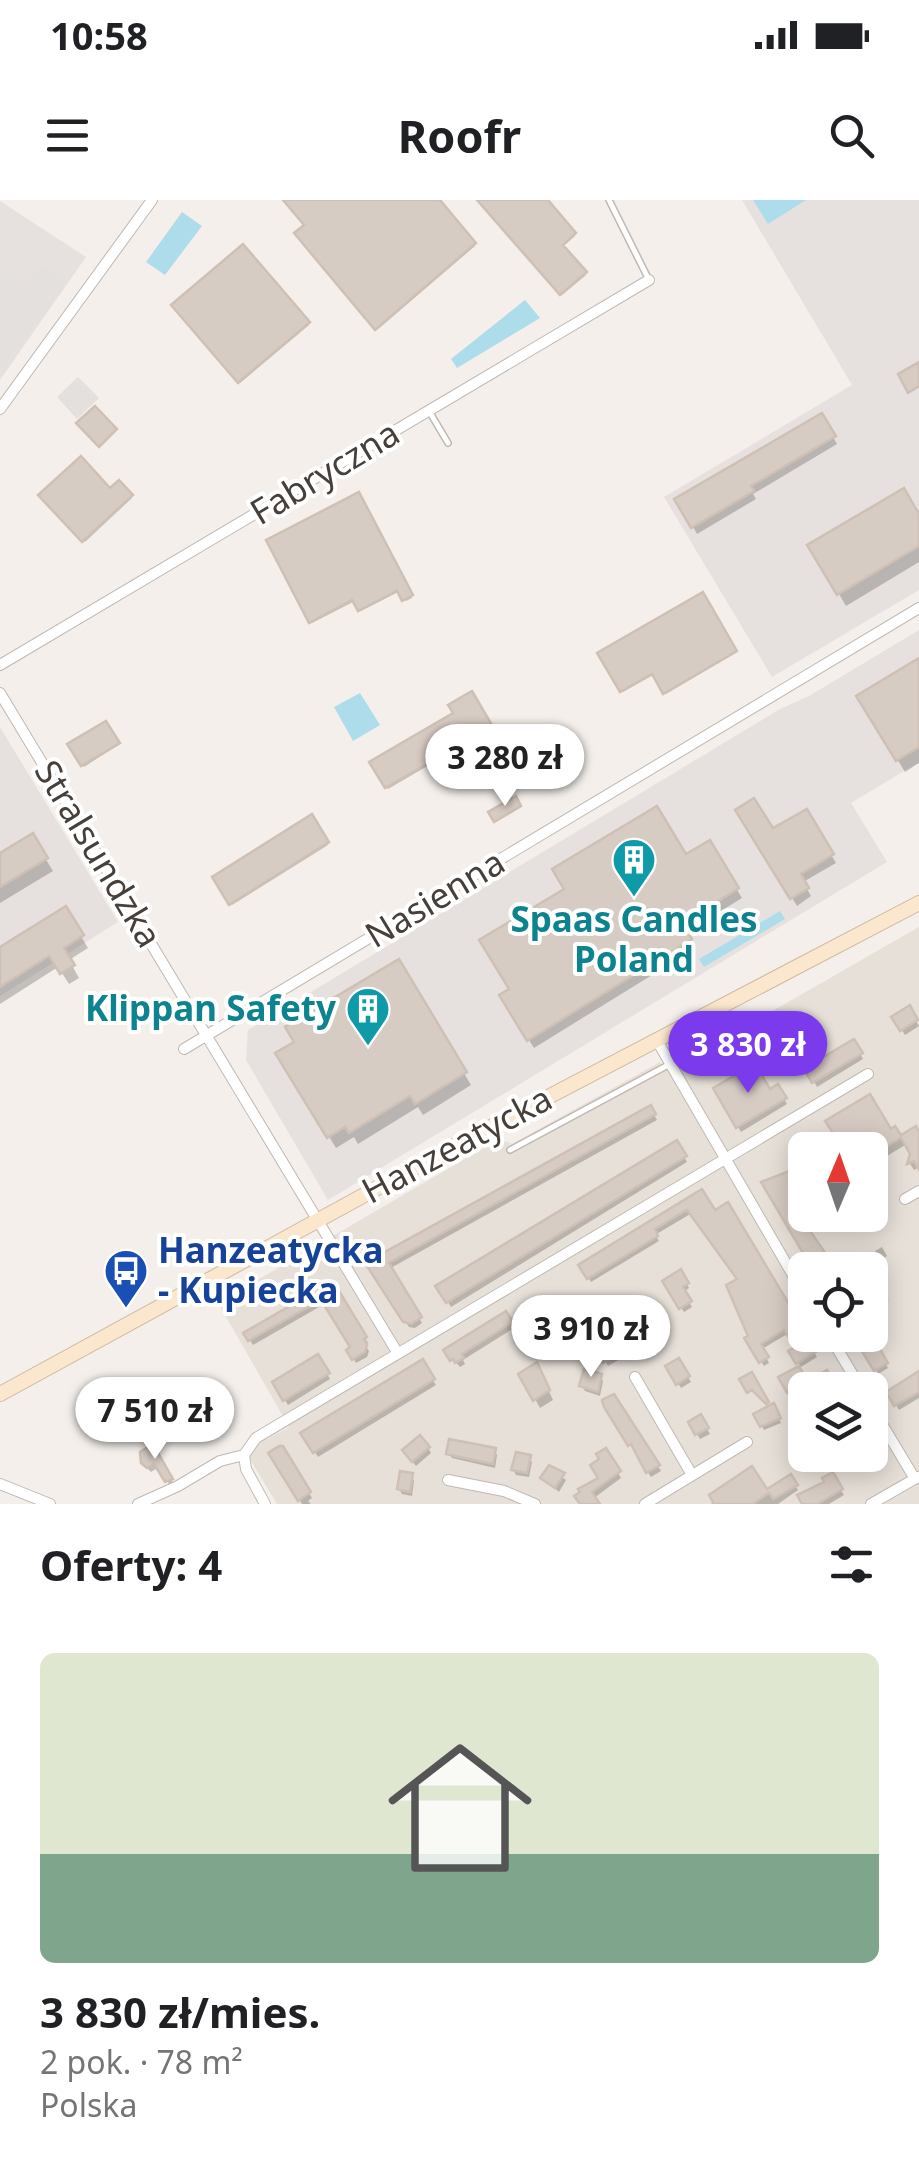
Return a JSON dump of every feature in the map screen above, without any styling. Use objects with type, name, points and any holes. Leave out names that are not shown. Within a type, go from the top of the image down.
[{"type":"street","points":[[0,409],[152,200]]},
{"type":"street","name":"Fabryczna","points":[[0,665],[649,280]]},
{"type":"street","name":"Nasienna","points":[[184,1049],[919,608]]},
{"type":"street","name":"Stralsundzka","points":[[0,693],[397,1352]]},
{"type":"street","name":"Hanzeatycka","points":[[0,1394],[656,1039],[919,902]]},
{"type":"street","points":[[656,1039],[788,1268]]},
{"type":"street","points":[[138,1504],[178,1486],[220,1460],[244,1455],[256,1438],[868,1074]]},
{"type":"street","points":[[905,1199],[919,1191]]},
{"type":"street","points":[[636,1377],[692,1475]]},
{"type":"street","points":[[871,1504],[917,1478],[888,1432]]},
{"type":"street","points":[[645,1504],[747,1442]]},
{"type":"street","points":[[244,1455],[246,1469],[266,1504]]},
{"type":"street","points":[[448,1480],[504,1491],[534,1504]]},
{"type":"street","points":[[0,1484],[50,1504]]},
{"type":"lane","points":[[608,200],[649,280]]},
{"type":"lane","points":[[428,412],[448,444]]},
{"type":"lane","points":[[510,1150],[670,1064]]},
{"type":"shaded area","points":[[742,200],[919,200],[919,590],[772,677],[664,497],[852,385]]},
{"type":"shaded area","points":[[0,201],[86,257],[0,380]]},
{"type":"shaded area","points":[[41,267],[65,283],[0,372],[0,283],[15,276],[29,284]]},
{"type":"shaded area","points":[[78,377],[99,398],[77,419],[57,397]]},
{"type":"shaded area","points":[[919,630],[919,762],[851,803],[887,862],[328,1200],[246,1060],[248,1030],[780,709],[809,696]]},
{"type":"shaded area","points":[[0,727],[118,922],[0,996]]},
{"type":"shaded area","points":[[919,927],[919,1504],[277,1504],[245,1451],[289,1427],[218,1303],[499,1139],[512,1144],[660,1062],[665,1070],[670,1064],[699,1053]]},
{"type":"water","points":[[753,200],[806,200],[768,224]]},
{"type":"water","points":[[182,212],[202,226],[165,275],[146,262]]},
{"type":"water","points":[[525,300],[540,318],[457,368],[451,359]]},
{"type":"water","points":[[360,693],[380,725],[353,741],[334,707]]},
{"type":"water","points":[[780,911],[785,919],[704,967],[699,959]]},
{"type":"building","points":[[283,200],[440,200],[476,243],[375,330],[294,233],[304,225]]},
{"type":"building","points":[[477,200],[548,200],[576,233],[563,245],[587,272],[560,295]]},
{"type":"building","points":[[243,244],[310,322],[238,383],[171,305]]},
{"type":"building","points":[[919,362],[919,386],[908,393],[898,374]]},
{"type":"building","points":[[95,406],[117,429],[99,447],[76,423]]},
{"type":"building","points":[[822,413],[836,436],[751,486],[754,491],[691,528],[674,499]]},
{"type":"building","points":[[81,456],[110,488],[119,480],[133,495],[82,542],[38,495]]},
{"type":"building","points":[[904,488],[919,514],[919,546],[837,595],[807,545]]},
{"type":"building","points":[[359,492],[413,595],[402,601],[397,591],[358,611],[352,600],[309,623],[266,540]]},
{"type":"building","points":[[703,592],[737,651],[663,694],[652,674],[620,692],[597,653]]},
{"type":"building","points":[[919,658],[919,747],[896,761],[856,696]]},
{"type":"building","points":[[472,691],[510,756],[486,769],[469,740],[385,788],[369,762],[453,713],[448,705]]},
{"type":"building","points":[[106,721],[120,743],[81,766],[67,744]]},
{"type":"building","points":[[516,796],[521,806],[494,822],[488,812]]},
{"type":"building","points":[[754,798],[773,828],[807,809],[834,854],[801,874],[809,888],[790,899],[735,810]]},
{"type":"building","name":"Spaas Candles Poland","points":[[657,806],[686,854],[710,840],[739,888],[682,924],[692,939],[527,1041],[499,995],[509,989],[479,940],[564,889],[552,869]]},
{"type":"building","points":[[312,814],[329,842],[229,905],[212,877]]},
{"type":"building","points":[[33,833],[48,858],[0,887],[0,853]]},
{"type":"building","points":[[66,906],[84,935],[64,948],[75,965],[60,974],[49,956],[0,987],[0,947]]},
{"type":"building","name":"Klippan Safety","points":[[399,959],[467,1072],[415,1104],[410,1096],[349,1133],[345,1127],[327,1138],[275,1053],[294,1042],[285,1027]]},
{"type":"building","points":[[910,1005],[918,1020],[900,1031],[891,1017]]},
{"type":"building","points":[[811,1031],[825,1056],[854,1039],[863,1053],[812,1083],[796,1055],[790,1058],[783,1047]]},
{"type":"building","points":[[755,1064],[770,1089],[778,1084],[787,1098],[736,1128],[713,1088]]},
{"type":"building","points":[[870,1094],[891,1129],[895,1126],[901,1135],[916,1126],[919,1170],[914,1161],[907,1164],[910,1154],[901,1138],[888,1146],[888,1132],[832,1132],[825,1121]]},
{"type":"building","points":[[651,1105],[656,1114],[389,1263],[422,1317],[411,1324],[403,1322],[365,1263]]},
{"type":"building","points":[[677,1140],[687,1156],[446,1303],[435,1286]]},
{"type":"building","points":[[788,1172],[788,1228],[761,1182]]},
{"type":"building","points":[[702,1189],[715,1210],[728,1202],[788,1302],[788,1336],[784,1330],[761,1344],[769,1357],[759,1363],[744,1338],[748,1336],[726,1285],[737,1279],[687,1210],[655,1229],[658,1236],[587,1279],[578,1265]]},
{"type":"building","points":[[791,1232],[811,1232],[825,1252],[802,1252]]},
{"type":"building","points":[[681,1269],[689,1283],[683,1287],[692,1301],[679,1309],[662,1281]]},
{"type":"building","points":[[333,1281],[367,1337],[365,1352],[352,1360],[346,1350],[350,1347],[321,1300],[248,1341],[243,1333]]},
{"type":"building","points":[[506,1311],[513,1322],[462,1354],[464,1358],[455,1363],[450,1361],[443,1350]]},
{"type":"building","points":[[606,1325],[619,1353],[603,1363],[588,1336]]},
{"type":"building","points":[[789,1352],[815,1352],[796,1364]]},
{"type":"building","points":[[862,1352],[882,1352],[888,1363],[874,1371]]},
{"type":"building","points":[[318,1354],[330,1373],[283,1401],[272,1382]]},
{"type":"building","points":[[679,1358],[690,1376],[676,1385],[665,1366]]},
{"type":"building","points":[[423,1359],[435,1379],[313,1453],[300,1433]]},
{"type":"building","points":[[537,1362],[550,1390],[533,1401],[518,1374]]},
{"type":"building","points":[[799,1366],[802,1372],[788,1372],[787,1393],[778,1377]]},
{"type":"building","points":[[584,1369],[602,1374],[598,1392],[579,1386]]},
{"type":"building","points":[[919,1371],[919,1392],[894,1406],[888,1391]]},
{"type":"building","points":[[752,1372],[769,1402],[766,1404],[752,1390],[747,1393],[739,1379]]},
{"type":"building","points":[[614,1394],[660,1465],[646,1473],[604,1407],[602,1400]]},
{"type":"building","points":[[774,1403],[781,1418],[760,1427],[753,1414]]},
{"type":"building","points":[[701,1414],[709,1428],[695,1435],[688,1422]]},
{"type":"building","points":[[420,1435],[430,1447],[412,1462],[402,1450]]},
{"type":"building","points":[[449,1439],[496,1448],[493,1464],[446,1454]]},
{"type":"building","points":[[153,1444],[173,1479],[165,1482],[154,1464],[147,1468],[141,1463],[140,1452]]},
{"type":"building","points":[[283,1446],[311,1492],[298,1501],[268,1453]]},
{"type":"building","points":[[606,1448],[621,1471],[592,1492],[600,1504],[580,1504],[574,1496],[580,1492],[578,1489],[598,1478],[590,1465],[599,1459],[596,1454]]},
{"type":"building","points":[[516,1452],[531,1455],[527,1473],[511,1470]]},
{"type":"building","points":[[549,1465],[565,1473],[555,1488],[540,1478]]},
{"type":"building","points":[[752,1466],[767,1489],[791,1474],[798,1485],[773,1499],[769,1493],[753,1504],[714,1504],[709,1495]]},
{"type":"building","points":[[400,1471],[413,1473],[410,1492],[397,1489]]},
{"type":"building","points":[[833,1472],[843,1489],[817,1504],[802,1504],[797,1495],[824,1482],[822,1478]]},
{"type":"place","name":"Spaas Candles Poland","points":[[634,898]]},
{"type":"place","name":"Klippan Safety","points":[[368,1047]]},
{"type":"place","name":"Hanzeatycka - Kupiecka","points":[[126,1309]]}]
